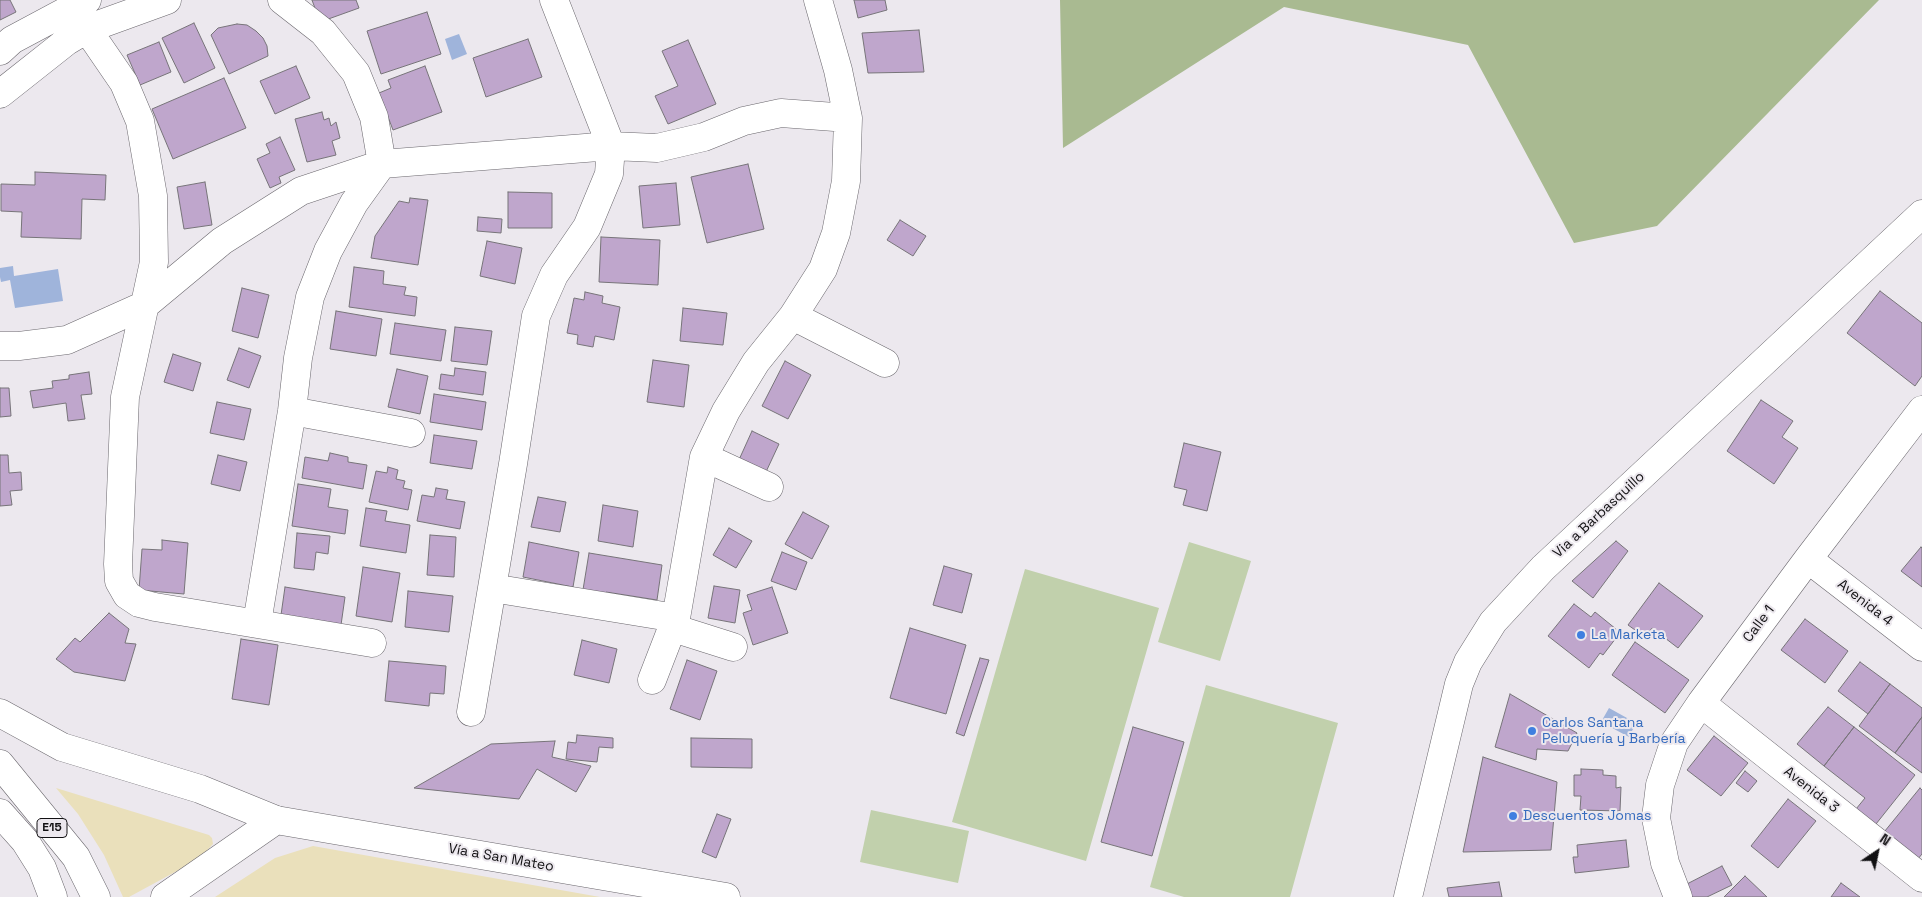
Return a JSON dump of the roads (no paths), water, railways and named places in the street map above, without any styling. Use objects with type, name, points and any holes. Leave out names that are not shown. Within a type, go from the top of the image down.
[{"type":"main road","points":[[0,94],[67,41],[87,29],[168,0]]},
{"type":"main road","points":[[257,623],[292,411],[298,358],[310,297],[328,251],[350,211],[382,164],[374,117],[356,73],[323,32],[282,0]]},
{"type":"main road","points":[[471,712],[536,316],[554,275],[587,226],[609,174],[611,146],[554,0]]},
{"type":"main road","points":[[652,680],[675,623],[704,457],[726,411],[756,362],[792,316],[823,268],[836,233],[846,181],[848,118],[838,70],[818,0]]},
{"type":"main road","points":[[0,51],[12,40],[77,4],[87,29],[124,83],[140,121],[153,196],[154,262],[125,397],[118,564],[120,581],[127,595],[139,603],[155,607],[372,642]]},
{"type":"main road","points":[[0,346],[19,346],[67,340],[145,305],[222,242],[301,191],[382,164],[611,146],[657,148],[704,137],[744,121],[781,114],[848,118]]},
{"type":"main road","name":"Via a Barbasquillo","points":[[1408,897],[1459,684],[1468,662],[1493,622],[1543,568],[1922,214]]},
{"type":"main road","points":[[792,316],[885,363]]},
{"type":"main road","name":"Calle 1","points":[[1678,897],[1665,863],[1656,818],[1660,785],[1674,743],[1701,703],[1808,559],[1922,410]]},
{"type":"main road","points":[[292,411],[411,433]]},
{"type":"main road","points":[[704,457],[769,487]]},
{"type":"main road","name":"Avenida 4","points":[[1808,559],[1922,647]]},
{"type":"main road","points":[[492,588],[675,623],[733,646]]},
{"type":"main road","name":"Avenida 3","points":[[1701,703],[1922,878]]},
{"type":"main road","name":"Vía a San Mateo","points":[[0,713],[62,747],[200,788],[276,820],[726,897]]},
{"type":"main road","name":"E15","points":[[0,764],[76,858],[96,897]]},
{"type":"main road","name":"E15","points":[[0,812],[25,841],[42,868],[53,897]]},
{"type":"main road","points":[[165,897],[276,820]]},
{"type":"water","points":[[459,34],[467,54],[452,60],[445,39]]},
{"type":"water","points":[[13,266],[14,276],[58,269],[63,301],[15,308],[10,280],[1,282],[0,277],[0,268]]},
{"type":"water","points":[[1609,708],[1636,723],[1629,737],[1601,722]]},
{"type":"place","name":"La Marketa","points":[[1581,635]]},
{"type":"place","name":"Carlos Santana Peluquería y Barbería","points":[[1532,731]]},
{"type":"place","name":"Descuentos Jomas","points":[[1513,816]]}]
